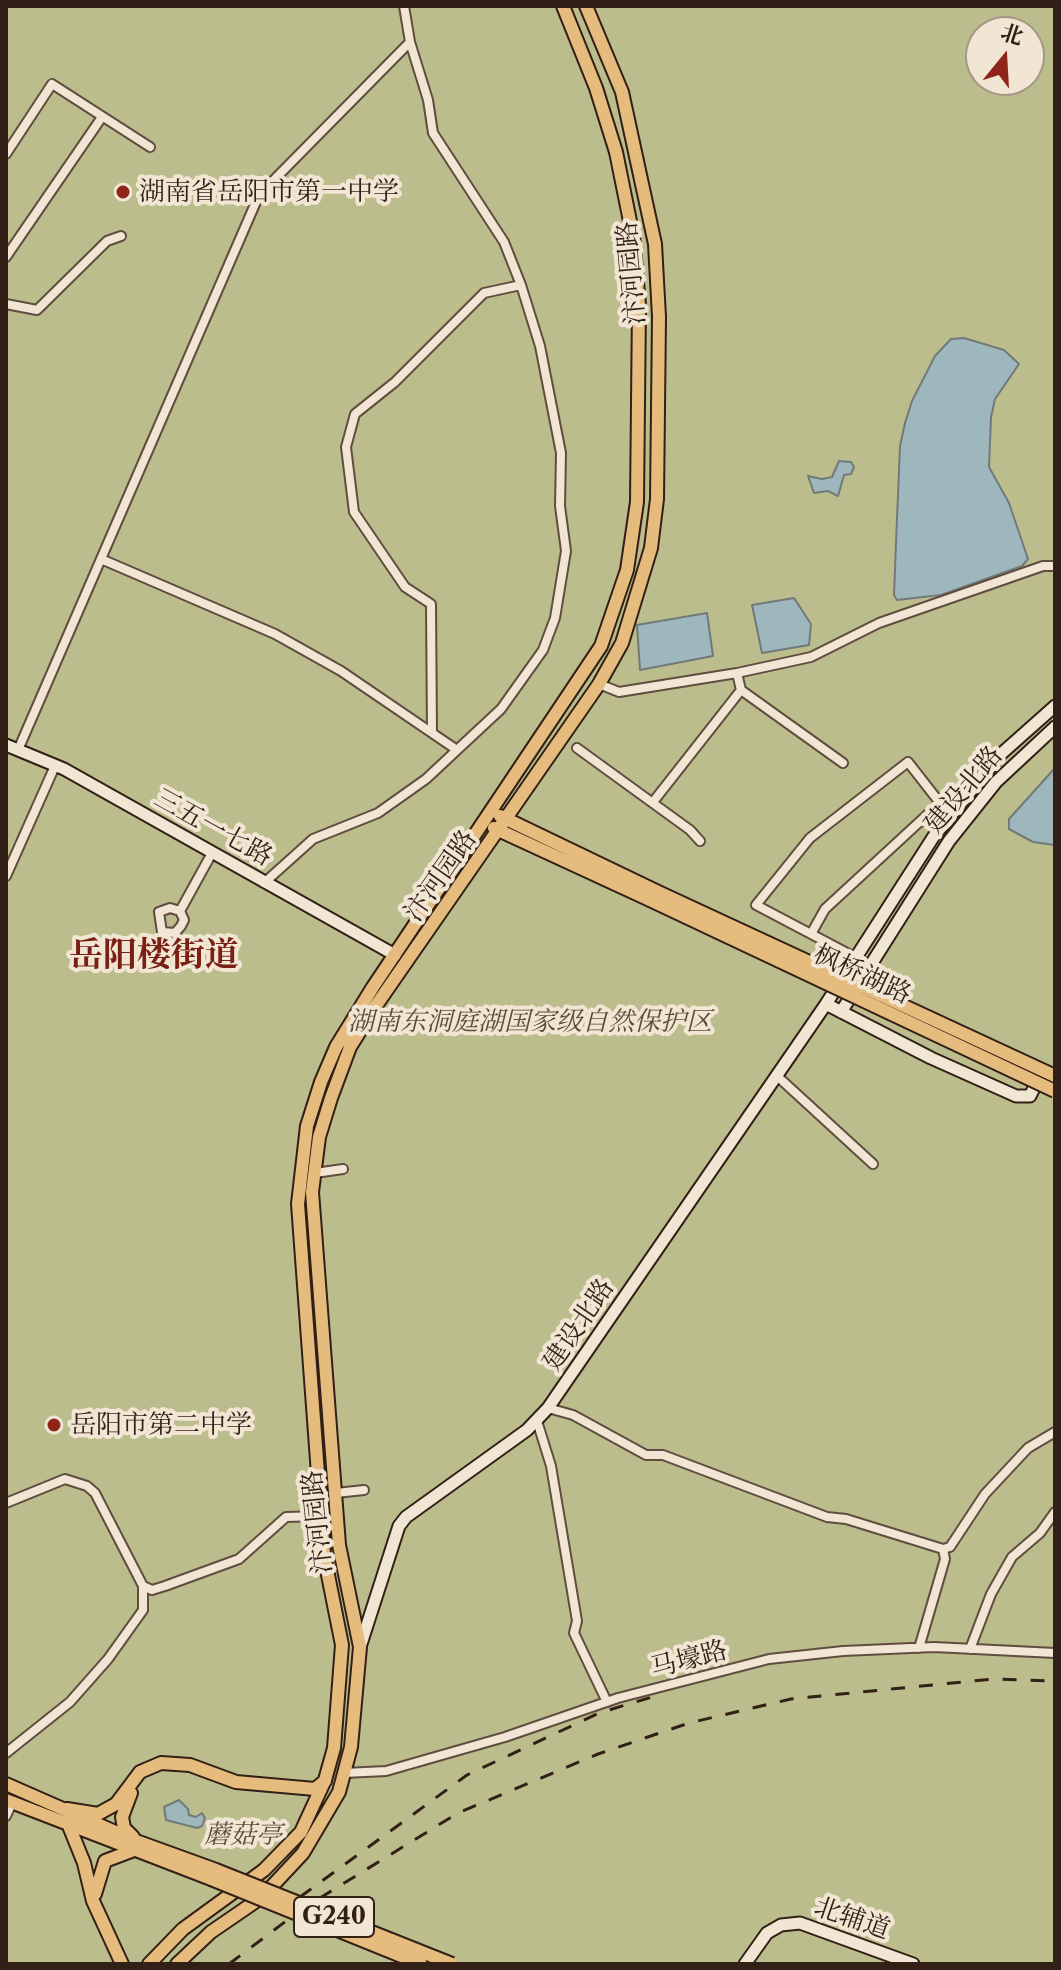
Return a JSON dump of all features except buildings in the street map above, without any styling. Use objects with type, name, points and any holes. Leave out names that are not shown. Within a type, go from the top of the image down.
[{"type":"main road","name":"汴河园路","points":[[149,1964],[183,1929],[264,1870],[301,1832],[325,1780],[334,1748],[342,1645],[324,1555],[298,1204],[307,1126],[326,1070],[336,1047],[395,955],[601,646],[627,570],[637,502],[639,305],[633,236],[616,152],[596,88],[563,6]]},
{"type":"main road","name":"汴河园路","points":[[177,1964],[211,1932],[262,1897],[303,1853],[339,1792],[351,1747],[360,1647],[339,1545],[312,1192],[319,1137],[350,1047],[599,684],[622,643],[651,548],[657,499],[659,317],[655,244],[638,154],[622,92],[586,6]]},
{"type":"main road","name":"建设北路","points":[[360,1647],[399,1526],[406,1517],[537,1421],[548,1408],[826,1004],[955,807],[1001,754],[1055,706]]},
{"type":"main road","name":"建设北路","points":[[841,1012],[912,895],[973,808],[1020,756],[1055,727]]},
{"type":"main road","name":"三五一七路","points":[[6,745],[55,766],[395,955]]},
{"type":"main road","points":[[491,811],[504,825]]},
{"type":"main road","points":[[483,823],[504,825],[653,895]]},
{"type":"main road","name":"枫桥湖路","points":[[653,895],[1055,1076]]},
{"type":"main road","name":"枫桥湖路","points":[[653,895],[1055,1091]]},
{"type":"main road","points":[[425,910],[434,907],[440,911],[438,919]]},
{"type":"main road","points":[[826,1004],[931,1058],[1016,1096],[1030,1096],[1037,1082]]},
{"type":"main road","points":[[122,1964],[93,1901],[67,1815],[98,1814],[116,1804],[140,1772],[161,1763],[190,1765],[236,1782],[315,1789],[325,1780]]},
{"type":"main road","points":[[93,1901],[105,1861],[135,1846],[124,1828],[122,1817],[140,1772]]},
{"type":"main road","name":"G240","points":[[6,1784],[92,1831],[452,1964]]},
{"type":"main road","name":"G240","points":[[9,1801],[108,1826],[135,1846]]},
{"type":"main road","name":"G240","points":[[214,1875],[421,1964]]},
{"type":"main road","name":"北辅道","points":[[745,1964],[767,1933],[781,1925],[800,1923],[913,1964]]},
{"type":"street","points":[[264,883],[313,839],[378,813],[426,779],[501,709],[543,650],[564,580],[566,551],[560,506],[561,453],[540,346],[504,242],[433,133],[428,100],[410,42],[404,6]]},
{"type":"street","points":[[18,750],[259,195],[410,42]]},
{"type":"street","points":[[6,154],[52,84],[150,147]]},
{"type":"street","points":[[6,257],[102,117]]},
{"type":"street","points":[[6,304],[37,310],[107,241],[121,236]]},
{"type":"street","points":[[432,732],[431,604],[405,587],[354,512],[346,447],[355,414],[395,382],[484,293],[521,285]]},
{"type":"street","points":[[101,559],[275,634],[341,671],[457,750]]},
{"type":"street","points":[[599,684],[619,692],[737,673],[811,657],[879,623],[1043,566],[1055,566]]},
{"type":"street","points":[[737,673],[741,690],[843,763]]},
{"type":"street","points":[[653,802],[741,690]]},
{"type":"street","points":[[577,748],[653,802],[700,841]]},
{"type":"street","points":[[811,934],[825,909],[940,803],[920,772],[908,762],[810,838],[756,905],[856,958],[870,965]]},
{"type":"street","points":[[6,876],[55,766]]},
{"type":"street","points":[[180,911],[212,853]]},
{"type":"street","points":[[776,1075],[873,1164]]},
{"type":"street","points":[[315,1173],[343,1169]]},
{"type":"street","points":[[548,1408],[573,1415],[646,1455],[663,1455],[827,1517],[846,1519],[943,1549],[950,1547],[985,1494],[1028,1448],[1055,1432]]},
{"type":"street","points":[[537,1421],[551,1466],[577,1621],[574,1633],[607,1702]]},
{"type":"street","points":[[6,1503],[65,1479],[87,1486],[95,1493],[143,1586],[143,1610],[108,1659],[70,1702],[6,1753]]},
{"type":"street","points":[[336,1493],[364,1490]]},
{"type":"street","points":[[970,1649],[991,1594],[1012,1557],[1040,1533],[1055,1512]]},
{"type":"street","points":[[143,1586],[152,1590],[239,1559],[286,1517],[322,1516]]},
{"type":"street","points":[[919,1648],[945,1559],[943,1549]]},
{"type":"street","name":"马壕路","points":[[344,1773],[386,1771],[505,1737],[607,1702],[769,1659],[843,1651],[919,1648],[1055,1653]]},
{"type":"street","points":[[6,1816],[9,1801]]},
{"type":"green space","name":"湖南东洞庭湖国家级自然保护区","points":[[6,6],[1055,6],[1055,1964],[6,1964]]},
{"type":"water","points":[[964,338],[1004,350],[1019,364],[995,399],[991,417],[989,467],[1009,503],[1028,559],[1022,566],[941,595],[897,600],[894,595],[900,446],[905,423],[912,401],[935,356],[951,339]]},
{"type":"water","points":[[839,461],[851,462],[854,467],[851,474],[844,475],[838,496],[828,491],[814,493],[808,476],[822,479],[832,477]]},
{"type":"water","points":[[794,598],[811,624],[809,645],[762,653],[752,605]]},
{"type":"water","points":[[707,613],[713,656],[640,670],[637,625]]},
{"type":"water","points":[[1055,768],[1055,845],[1033,842],[1009,829],[1009,819]]},
{"type":"water","points":[[179,1800],[188,1809],[189,1815],[196,1817],[202,1813],[205,1818],[202,1826],[197,1828],[166,1820],[164,1807]]},
{"type":"railway","points":[[229,1964],[302,1909],[458,1813],[598,1754],[689,1723],[791,1699],[993,1679],[1055,1681]]},
{"type":"railway","points":[[300,1897],[467,1775],[599,1713],[652,1697]]},
{"type":"place","name":"湖南省岳阳市第一中学","points":[[123,192]]},
{"type":"place","name":"岳阳市第二中学","points":[[54,1425]]},
{"type":"district","name":"岳阳楼街道","points":[[154,956]]},
{"type":"park label","name":"蘑菇亭","points":[[243,1835]]}]
